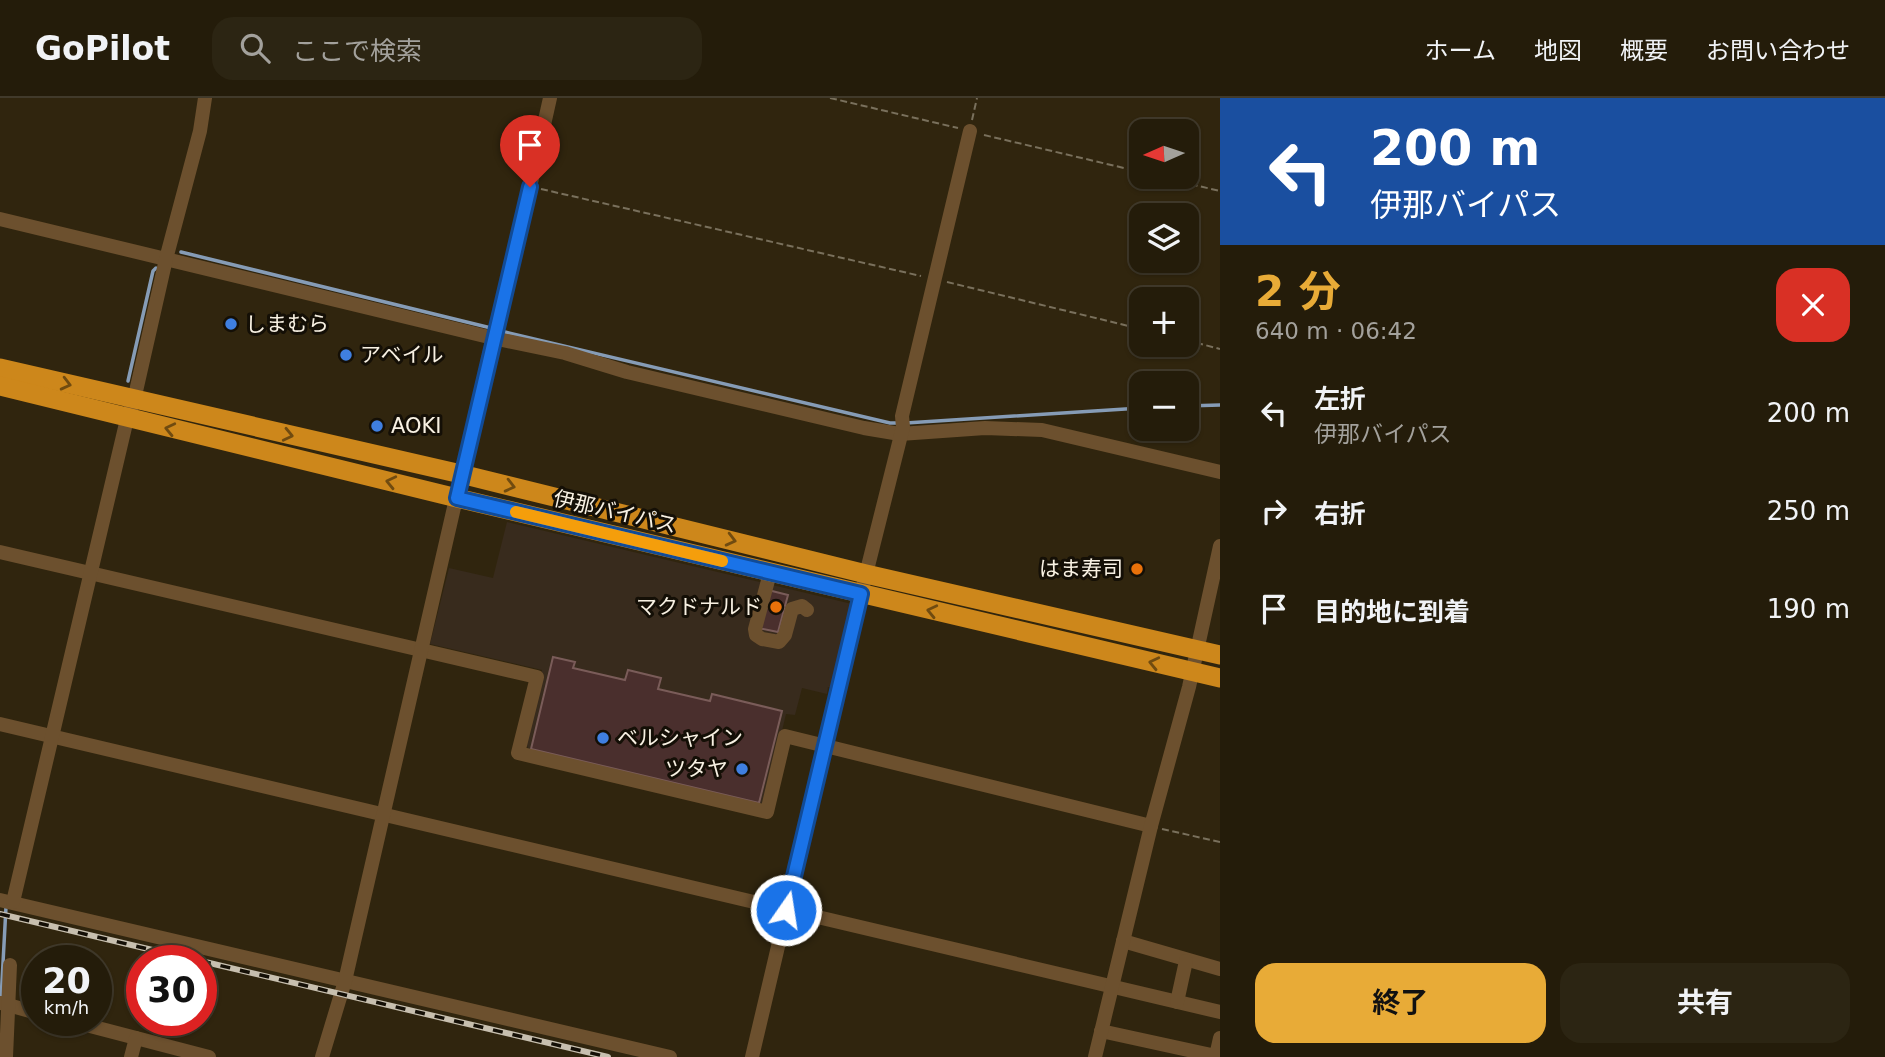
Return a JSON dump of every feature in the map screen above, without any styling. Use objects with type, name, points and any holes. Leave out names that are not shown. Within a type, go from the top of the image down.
[{"type":"highway","name":"伊那バイパス","points":[[0,368],[130,410],[457,498],[1220,678]]},
{"type":"highway","name":"伊那バイパス","points":[[0,386],[461,474],[866,574],[1220,655]]},
{"type":"street","points":[[205,98],[200,131],[87,573],[53,737],[6,901],[670,1057]]},
{"type":"street","points":[[322,1057],[345,981],[381,815],[423,650],[461,474],[493,338],[497,334],[551,98]]},
{"type":"street","points":[[752,1057],[970,131]]},
{"type":"street","points":[[0,219],[565,353],[627,372],[864,428],[902,426],[1042,430],[1220,472]]},
{"type":"street","points":[[1095,1057],[1192,671],[1220,546]]},
{"type":"street","points":[[0,552],[537,677],[518,753],[767,812],[785,736],[1151,826]]},
{"type":"street","points":[[770,573],[755,629],[756,635],[779,642],[785,635],[792,609],[802,606],[807,610]]},
{"type":"street","points":[[0,724],[1220,1012]]},
{"type":"street","points":[[1123,941],[1220,969]]},
{"type":"street","points":[[1177,1002],[1186,961]]},
{"type":"street","points":[[6,1057],[5,1004],[10,965]]},
{"type":"street","points":[[1101,1031],[1216,1056],[1220,1038]]},
{"type":"street","points":[[112,1032],[209,1057]]},
{"type":"street","points":[[131,1057],[136,1038]]},
{"type":"path","points":[[830,98],[1129,169]]},
{"type":"path","points":[[970,131],[977,98]]},
{"type":"path","points":[[1199,186],[1220,191]]},
{"type":"path","points":[[530,187],[1129,326]]},
{"type":"path","points":[[1199,343],[1220,349]]},
{"type":"path","points":[[1151,826],[1220,842]]},
{"type":"shaded area","points":[[507,522],[852,604],[833,688],[828,687],[827,694],[802,688],[795,715],[786,714],[766,798],[762,804],[529,751],[526,743],[542,670],[430,644],[449,568],[493,578]]},
{"type":"building","points":[[768,590],[788,595],[778,632],[758,628]]},
{"type":"building","points":[[553,657],[575,662],[573,668],[625,680],[628,670],[661,678],[658,689],[710,701],[712,694],[782,711],[759,803],[531,749]]},
{"type":"waterway","points":[[181,252],[491,328]]},
{"type":"waterway","points":[[128,381],[153,271],[156,268]]},
{"type":"waterway","points":[[505,332],[898,423]]},
{"type":"waterway","points":[[1199,406],[1220,405]]},
{"type":"waterway","points":[[906,423],[1129,409]]},
{"type":"waterway","points":[[1,1000],[6,907]]},
{"type":"railway","points":[[0,914],[131,945]]},
{"type":"railway","points":[[217,965],[608,1057]]},
{"type":"slow traffic","points":[[516,512],[722,561]]},
{"type":"place","name":"しまむら","points":[[231,324]]},
{"type":"place","name":"アベイル","points":[[346,355]]},
{"type":"place","name":"AOKI","points":[[377,426]]},
{"type":"place","name":"はま寿司","points":[[1137,569]]},
{"type":"place","name":"マクドナルド","points":[[776,607]]},
{"type":"place","name":"ベルシャイン","points":[[603,738]]},
{"type":"place","name":"ツタヤ","points":[[742,769]]},
{"type":"route","points":[[530,187],[457,498],[861,594],[786,910]]}]
